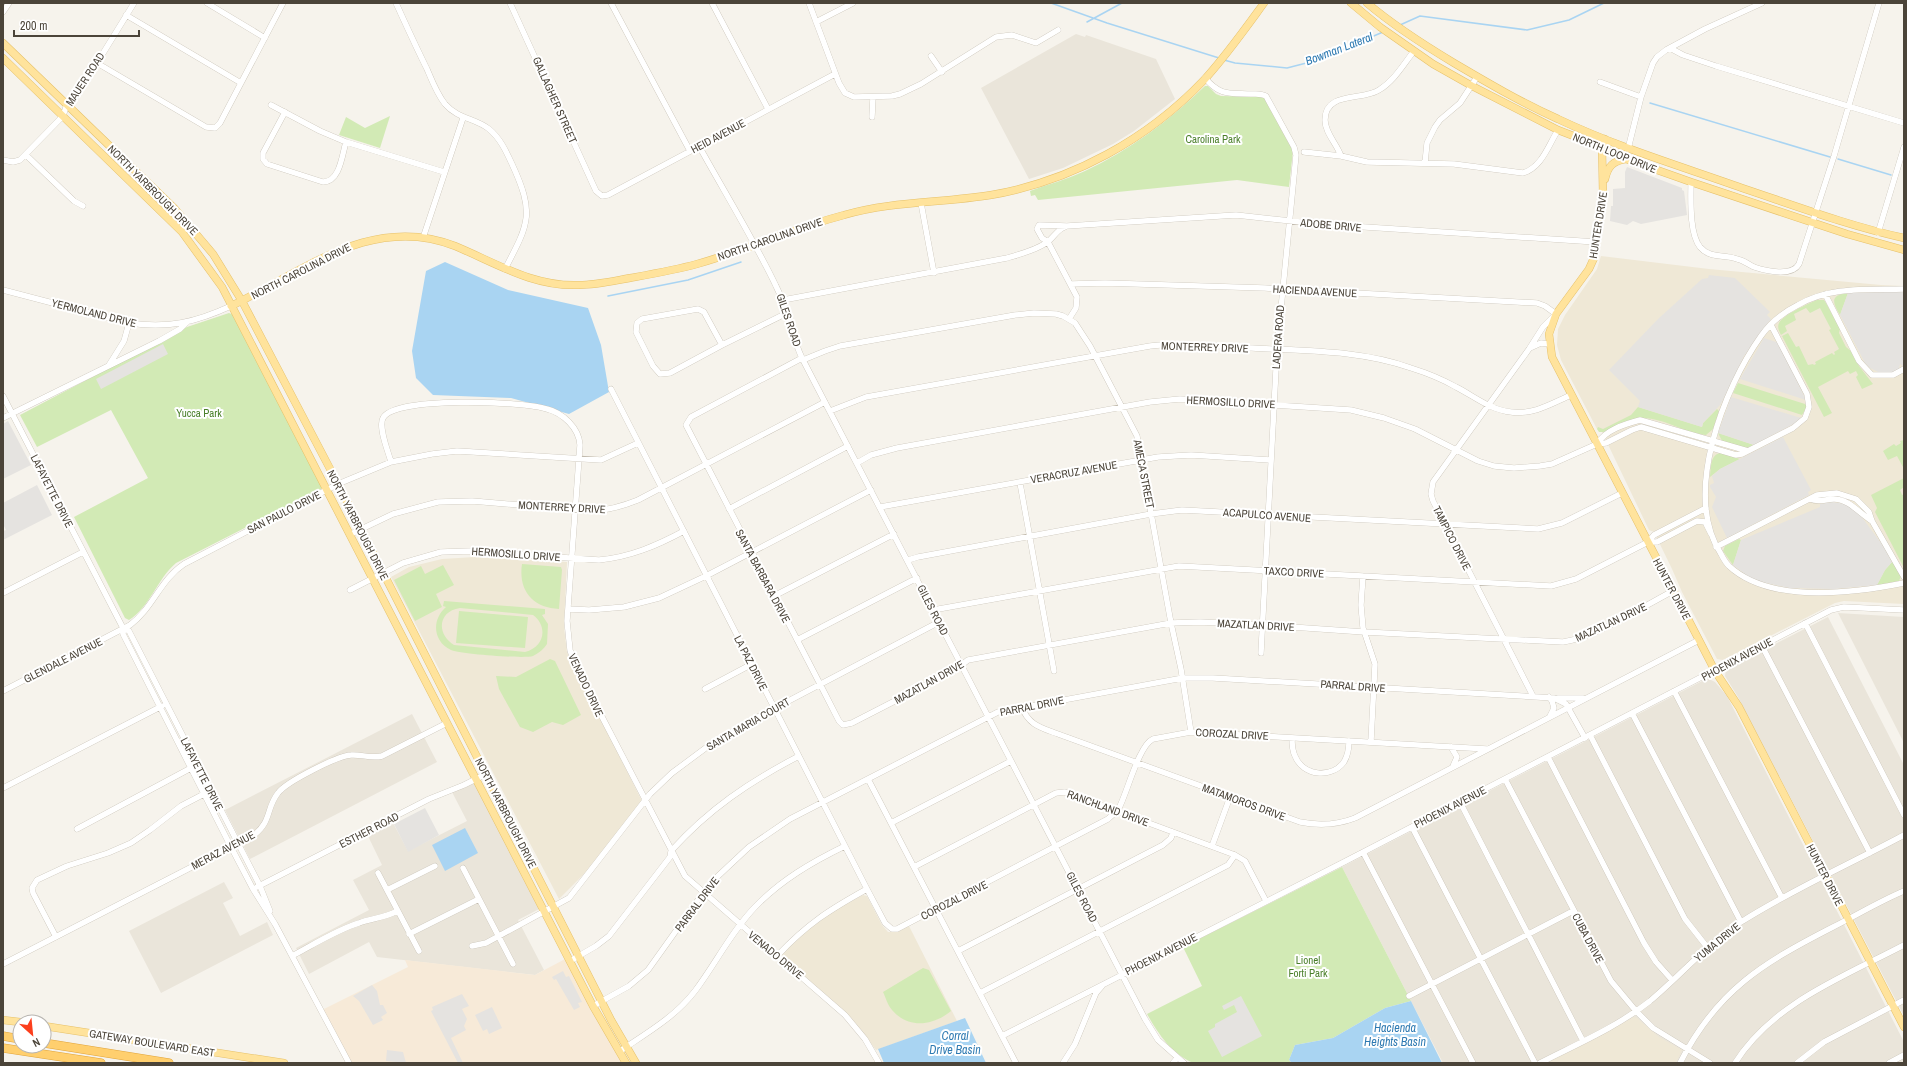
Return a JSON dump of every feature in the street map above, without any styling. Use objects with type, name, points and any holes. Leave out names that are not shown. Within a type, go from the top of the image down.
[{"type":"highway","points":[[52,1044],[169,1063]]},
{"type":"highway","points":[[3,1048],[102,1063]]},
{"type":"main road","name":"NORTH CAROLINA DRIVE","points":[[232,306],[348,246],[376,238],[394,236],[423,238],[456,246],[524,277],[551,284],[590,285],[681,268],[847,214],[885,206],[969,198],[1012,190],[1045,181],[1082,167],[1119,148],[1174,109],[1215,67],[1264,3]]},
{"type":"main road","name":"NORTH LOOP DRIVE","points":[[1351,3],[1377,25],[1414,51],[1472,86],[1558,130],[1602,147],[1626,159],[1691,182],[1847,234],[1904,250]]},
{"type":"main road","name":"NORTH LOOP DRIVE","points":[[1367,3],[1404,31],[1477,77],[1558,120],[1628,149],[1878,233],[1904,238]]},
{"type":"main road","name":"NORTH YARBROUGH DRIVE","points":[[3,43],[175,209],[201,239],[222,268],[242,301],[338,484],[382,573],[602,1001],[636,1063]]},
{"type":"main road","name":"NORTH YARBROUGH DRIVE","points":[[3,58],[162,211],[193,246],[216,277],[351,534],[593,1006],[626,1063]]},
{"type":"main road","name":"HUNTER DRIVE","points":[[1605,139],[1602,147],[1604,183],[1602,208],[1594,258],[1589,269],[1556,314],[1549,334],[1549,344],[1552,357],[1715,671],[1738,707],[1904,1027]]},
{"type":"main road","points":[[1604,183],[1606,173],[1611,164],[1616,160],[1626,159]]},
{"type":"main road","points":[[193,246],[201,239]]},
{"type":"main road","points":[[303,443],[313,437]]},
{"type":"main road","points":[[518,861],[528,856]]},
{"type":"main road","name":"GATEWAY BOULEVARD EAST","points":[[52,1027],[284,1063]]},
{"type":"street","points":[[3,12],[9,3]]},
{"type":"street","name":"MAUER ROAD","points":[[63,116],[67,104],[97,62],[134,3]]},
{"type":"street","points":[[207,3],[265,38]]},
{"type":"street","points":[[97,62],[209,128],[215,128],[220,123],[283,3]]},
{"type":"street","points":[[396,3],[440,96],[451,110],[463,118],[483,125],[499,140],[521,185],[525,197],[527,214],[524,230],[505,269]]},
{"type":"street","name":"GALLAGHER STREET","points":[[510,3],[535,55],[565,125],[596,191],[600,195]]},
{"type":"street","points":[[611,3],[690,151]]},
{"type":"street","points":[[712,3],[768,109]]},
{"type":"street","points":[[809,3],[835,74],[846,93],[854,97],[873,97],[900,94],[942,72],[996,37],[1012,35],[1036,43],[1058,30]]},
{"type":"street","points":[[816,22],[853,3]]},
{"type":"street","points":[[1628,149],[1641,97],[1653,63],[1661,53],[1762,3]]},
{"type":"street","points":[[1691,182],[1690,205],[1695,236],[1701,248],[1709,254],[1737,258],[1762,269],[1792,271],[1799,264],[1813,222],[1880,3]]},
{"type":"street","points":[[126,15],[241,83]]},
{"type":"street","points":[[1670,48],[1683,55],[1709,64],[1904,122]]},
{"type":"street","points":[[1341,156],[1326,127],[1325,119],[1329,107],[1339,99],[1365,96],[1379,90],[1393,78],[1414,51]]},
{"type":"street","points":[[932,56],[942,72]]},
{"type":"street","name":"HEID AVENUE","points":[[600,195],[608,195],[835,74]]},
{"type":"street","points":[[1425,163],[1428,143],[1435,127],[1440,120],[1460,103],[1477,77]]},
{"type":"street","name":"LADERA ROAD","points":[[1205,78],[1215,89],[1225,93],[1260,94],[1268,98],[1296,151],[1288,221],[1273,405],[1261,625],[1261,653]]},
{"type":"street","points":[[1600,82],[1641,97]]},
{"type":"street","points":[[872,117],[873,97]]},
{"type":"street","points":[[271,105],[346,142],[444,172]]},
{"type":"street","points":[[285,112],[262,153],[263,159],[267,164],[323,182],[329,182],[335,177],[346,142]]},
{"type":"street","points":[[3,160],[17,161],[26,155],[63,116]]},
{"type":"street","points":[[423,238],[463,118]]},
{"type":"street","points":[[1304,152],[1341,156],[1367,162],[1464,165],[1523,173],[1534,168],[1539,163],[1558,130]]},
{"type":"street","name":"GILES ROAD","points":[[699,146],[754,244],[783,300],[788,313],[792,335],[803,359],[1152,1031],[1175,1061],[1184,1063]]},
{"type":"street","points":[[1878,233],[1904,147]]},
{"type":"street","points":[[26,155],[74,201],[83,206]]},
{"type":"street","points":[[921,203],[934,272]]},
{"type":"street","name":"ADOBE DRIVE","points":[[1048,242],[1040,235],[1037,229],[1039,225],[1067,226],[1230,215],[1288,221],[1596,242]]},
{"type":"street","points":[[783,300],[1007,258],[1034,249],[1048,242],[1059,229],[1067,226]]},
{"type":"street","points":[[803,359],[840,346],[1015,315],[1046,313],[1063,316],[1069,319],[1076,308],[1078,300],[1048,242]]},
{"type":"street","name":"HACIENDA AVENUE","points":[[1071,284],[1205,285],[1537,303],[1545,306],[1556,314]]},
{"type":"street","points":[[1710,534],[1706,511],[1706,476],[1712,440],[1729,394],[1741,368],[1762,335],[1771,325],[1797,305],[1825,294],[1839,290],[1904,289]]},
{"type":"street","name":"YERMOLAND DRIVE","points":[[3,290],[129,323],[159,326],[186,323]]},
{"type":"street","points":[[1825,294],[1859,361],[1872,375],[1893,375],[1904,369]]},
{"type":"street","points":[[3,418],[108,365],[119,361],[180,329],[186,323],[232,306]]},
{"type":"street","points":[[722,345],[702,309],[642,319],[636,325],[636,332],[653,366],[660,374],[670,373],[722,345],[788,313]]},
{"type":"street","name":"TAMPICO DRIVE","points":[[1533,696],[1433,501],[1431,491],[1434,482],[1530,348],[1542,327],[1556,314]]},
{"type":"street","name":"AMECA STREET","points":[[1069,319],[1082,332],[1137,436],[1191,732]]},
{"type":"street","points":[[108,365],[121,348],[129,323]]},
{"type":"street","points":[[1597,444],[1606,443],[1632,430],[1641,428],[1736,455],[1748,451],[1793,428],[1805,418],[1809,408],[1808,394],[1771,325]]},
{"type":"street","name":"MONTERREY DRIVE","points":[[830,411],[866,397],[1150,346],[1178,344],[1351,354],[1391,362],[1440,379],[1488,405],[1505,411],[1526,412],[1541,409],[1571,395]]},
{"type":"street","points":[[1530,348],[1541,344],[1549,344]]},
{"type":"street","name":"SANTA BARBARA DRIVE","points":[[803,359],[694,415],[686,422],[687,430],[839,721],[846,725]]},
{"type":"street","name":"LA PAZ DRIVE","points":[[611,390],[885,923],[892,929],[897,929]]},
{"type":"street","name":"LAFAYETTE DRIVE","points":[[3,396],[123,628],[123,634],[231,847],[253,889],[275,924],[349,1063]]},
{"type":"street","name":"HERMOSILLO DRIVE","points":[[857,463],[871,455],[897,448],[1176,399],[1330,408],[1372,415],[1415,429],[1456,451],[1478,461],[1494,466],[1525,468],[1540,466],[1562,461],[1597,444]]},
{"type":"street","name":"VENADO DRIVE","points":[[391,462],[381,428],[381,421],[385,414],[392,410],[451,402],[521,405],[546,408],[556,412],[568,421],[578,436],[580,445],[567,634],[574,663],[645,802],[685,876],[845,1015],[866,1040],[879,1063]]},
{"type":"street","name":"MONTERREY DRIVE","points":[[351,534],[393,514],[438,502],[472,501],[593,511],[611,509],[633,502],[825,402]]},
{"type":"street","points":[[1597,444],[1602,436],[1628,423],[1640,420],[1748,451]]},
{"type":"street","name":"SAN PAULO DRIVE","points":[[123,628],[146,610],[162,584],[178,568],[338,484],[391,462],[457,451],[579,460],[606,459],[638,443]]},
{"type":"street","points":[[729,509],[848,446]]},
{"type":"street","name":"VERACRUZ AVENUE","points":[[880,507],[1142,460],[1182,455],[1270,460]]},
{"type":"street","points":[[1020,483],[1054,671]]},
{"type":"street","points":[[568,609],[607,609],[640,604],[675,591],[871,490]]},
{"type":"street","name":"ACAPULCO AVENUE","points":[[908,560],[1151,514],[1190,510],[1444,523],[1455,526],[1508,529],[1546,528],[1562,523],[1622,493]]},
{"type":"street","points":[[1716,547],[1810,499],[1817,502],[1835,499],[1853,506],[1872,521],[1904,577]]},
{"type":"street","points":[[1648,542],[1657,542],[1692,522],[1706,511]]},
{"type":"street","points":[[1648,542],[1654,535],[1706,511]]},
{"type":"street","points":[[1692,522],[1698,520],[1705,522],[1716,547],[1728,565],[1744,577],[1754,582],[1777,588],[1834,593],[1871,590],[1904,583]]},
{"type":"street","name":"HERMOSILLO DRIVE","points":[[350,590],[415,558],[441,552],[455,551],[599,560],[624,556],[652,547],[684,531]]},
{"type":"street","points":[[774,596],[894,534]]},
{"type":"street","name":"TAXCO DRIVE","points":[[933,610],[1186,566],[1475,583],[1542,586],[1560,585],[1576,579],[1648,542]]},
{"type":"street","points":[[3,593],[83,552]]},
{"type":"street","points":[[1363,576],[1362,605],[1364,632],[1375,664],[1371,741]]},
{"type":"street","points":[[797,640],[917,578]]},
{"type":"street","name":"MAZATLAN DRIVE","points":[[846,725],[962,665],[968,660],[1171,623],[1200,622],[1261,625],[1556,642],[1574,640],[1591,634],[1673,591]]},
{"type":"street","name":"PHOENIX AVENUE","points":[[1002,1036],[1412,827],[1831,610],[1844,607],[1904,610]]},
{"type":"street","name":"SANTA MARIA COURT","points":[[472,946],[486,943],[554,907],[574,894],[660,784],[691,758],[728,733],[940,622]]},
{"type":"street","points":[[1805,623],[1904,816]]},
{"type":"street","name":"LAFAYETTE DRIVE","points":[[123,628],[129,631],[238,843],[260,886],[275,924]]},
{"type":"street","name":"GLENDALE AVENUE","points":[[3,691],[123,628]]},
{"type":"street","name":"MATAMOROS DRIVE","points":[[1022,707],[1026,718],[1033,725],[1300,822],[1317,825],[1331,824],[1355,818],[1699,640]]},
{"type":"street","points":[[1762,646],[1870,853]]},
{"type":"street","points":[[705,689],[752,664]]},
{"type":"street","name":"PARRAL DRIVE","points":[[593,1006],[629,986],[648,970],[703,893],[733,861],[767,833],[823,802],[998,712],[1182,678],[1213,678],[1533,696],[1562,700],[1568,707]]},
{"type":"street","points":[[1674,691],[1782,898]]},
{"type":"street","points":[[1549,718],[1553,713],[1554,708],[1552,698]]},
{"type":"street","name":"PARRAL DRIVE","points":[[1552,698],[1586,698]]},
{"type":"street","points":[[3,788],[166,704]]},
{"type":"street","points":[[1568,707],[1587,736],[1685,919],[1707,947]]},
{"type":"street","points":[[1632,713],[1741,922]]},
{"type":"street","name":"MERAZ AVENUE","points":[[3,964],[254,835],[263,826],[269,816],[275,797],[291,782],[342,756],[352,755],[374,758],[382,756],[447,723]]},
{"type":"street","name":"COROZAL DRIVE","points":[[897,929],[1108,819],[1117,812],[1137,764],[1149,741],[1191,732],[1371,741],[1487,749]]},
{"type":"street","points":[[1292,738],[1294,755],[1300,764],[1311,771],[1321,773],[1333,770],[1344,762],[1349,751],[1349,741]]},
{"type":"street","points":[[1451,747],[1457,757],[1453,767]]},
{"type":"street","points":[[1460,747],[1467,751],[1472,757]]},
{"type":"street","points":[[570,961],[603,942],[609,936],[670,857],[671,851],[689,832],[724,801],[761,777],[799,756]]},
{"type":"street","points":[[1548,757],[1644,943],[1656,962],[1672,980]]},
{"type":"street","points":[[891,823],[1011,761]]},
{"type":"street","points":[[77,830],[191,768]]},
{"type":"street","name":"ESTHER ROAD","points":[[253,889],[428,799],[486,774]]},
{"type":"street","points":[[868,779],[1016,1063]]},
{"type":"street","name":"CUBA DRIVE","points":[[1505,779],[1611,981],[1636,1011],[1659,1033],[1710,1063]]},
{"type":"street","name":"RANCHLAND DRIVE","points":[[914,867],[1056,793],[1065,792],[1235,855],[1245,861],[1266,901]]},
{"type":"street","points":[[56,937],[33,893],[32,888],[35,882],[67,866],[108,853],[131,843],[171,813],[204,794]]},
{"type":"street","points":[[1212,846],[1230,797]]},
{"type":"street","points":[[1460,802],[1584,1041]]},
{"type":"street","points":[[1412,827],[1534,1063]]},
{"type":"street","points":[[958,951],[1168,842],[1173,832]]},
{"type":"street","name":"YUMA DRIVE","points":[[1540,1063],[1584,1041],[1636,1011],[1707,947],[1741,922],[1782,898],[1904,835]]},
{"type":"street","points":[[620,1051],[661,1024],[685,1002],[740,925],[756,907],[791,877],[845,846]]},
{"type":"street","points":[[1363,852],[1473,1063]]},
{"type":"street","points":[[980,993],[1228,865],[1235,855]]},
{"type":"street","points":[[387,890],[435,866]]},
{"type":"street","points":[[463,868],[513,964]]},
{"type":"street","points":[[378,873],[419,951]]},
{"type":"street","points":[[777,956],[813,921],[837,905],[868,889]]},
{"type":"street","points":[[1680,1063],[1686,1050],[1712,1013],[1724,999],[1752,974],[1779,956],[1848,919],[1904,892]]},
{"type":"street","points":[[409,934],[479,899]]},
{"type":"street","points":[[292,956],[359,922],[389,915],[397,911]]},
{"type":"street","points":[[1409,996],[1573,911]]},
{"type":"street","points":[[1735,1063],[1757,1035],[1784,1011],[1812,993],[1904,945]]},
{"type":"street","points":[[1063,1063],[1072,1051],[1096,993],[1102,985]]},
{"type":"street","points":[[1797,1063],[1824,1042],[1904,1000]]},
{"type":"street","points":[[1889,1063],[1904,1055]]},
{"type":"shaded area","points":[[1076,34],[1085,37],[1086,35],[1156,59],[1175,99],[1134,131],[1113,144],[1063,168],[1029,179],[981,88]]},
{"type":"shaded area","points":[[1627,167],[1682,188],[1684,191],[1687,215],[1641,224],[1633,221],[1627,225],[1610,221],[1611,206],[1613,206],[1613,189],[1625,188],[1625,172]]},
{"type":"shaded area","points":[[1601,256],[1709,269],[1904,286],[1904,604],[1844,601],[1835,603],[1723,660],[1717,659],[1682,592],[1654,532],[1649,530],[1602,432],[1597,429],[1561,360],[1557,345],[1558,329],[1565,315],[1597,269]]},
{"type":"shaded area","points":[[1709,275],[1735,278],[1770,312],[1767,315],[1771,319],[1744,356],[1721,404],[1703,423],[1702,427],[1638,407],[1640,401],[1609,370],[1658,319],[1702,279],[1708,278]]},
{"type":"shaded area","points":[[1904,291],[1904,364],[1903,366],[1900,364],[1899,369],[1893,372],[1880,373],[1870,368],[1865,363],[1840,315],[1848,293]]},
{"type":"shaded area","points":[[1764,338],[1779,343],[1806,400],[1740,379]]},
{"type":"shaded area","points":[[163,344],[168,354],[101,389],[96,379]]},
{"type":"shaded area","points":[[1731,397],[1801,418],[1797,422],[1754,445],[1718,433]]},
{"type":"shaded area","points":[[8,421],[31,465],[3,479],[3,424]]},
{"type":"shaded area","points":[[1783,437],[1811,490],[1808,492],[1809,495],[1727,538],[1712,507],[1716,497],[1710,487],[1710,485],[1714,483],[1712,476],[1720,469]]},
{"type":"shaded area","points":[[37,485],[52,515],[3,540],[3,531],[6,530],[3,524],[3,503]]},
{"type":"shaded area","points":[[1832,502],[1845,504],[1858,512],[1884,547],[1892,562],[1885,570],[1877,585],[1834,589],[1789,588],[1753,580],[1733,565],[1741,540],[1820,507],[1820,504]]},
{"type":"shaded area","points":[[475,557],[567,562],[564,627],[567,652],[642,801],[606,852],[559,899],[391,577],[409,567],[442,559]]},
{"type":"shaded area","points":[[1838,613],[1904,617],[1904,743]]},
{"type":"shaded area","points":[[1828,617],[1904,765],[1904,1016],[1738,697],[1725,676],[1726,670],[1736,664]]},
{"type":"shaded area","points":[[1706,679],[1715,682],[1727,696],[1904,1042],[1904,1063],[1443,1063],[1342,867]]},
{"type":"shaded area","points":[[412,714],[437,762],[250,859],[225,810]]},
{"type":"shaded area","points":[[475,781],[541,908],[518,920],[544,970],[535,975],[377,957],[369,942],[309,974],[296,948],[369,910],[353,880],[382,865],[367,834],[392,821],[408,851],[467,821],[452,792]]},
{"type":"shaded area","points":[[425,808],[439,835],[408,852],[394,824]]},
{"type":"shaded area","points":[[224,882],[233,898],[223,903],[240,936],[267,922],[273,935],[161,993],[129,931]]},
{"type":"shaded area","points":[[863,895],[867,896],[882,925],[888,932],[897,932],[909,926],[957,1021],[876,1050],[855,1023],[780,956],[804,933],[835,910]]},
{"type":"shaded area","points":[[567,958],[622,1063],[351,1063],[322,1010],[408,967],[405,960],[535,975]]},
{"type":"shaded area","points":[[563,971],[566,977],[569,976],[582,1002],[578,1003],[580,1007],[574,1010],[556,979],[554,980],[552,977]]},
{"type":"shaded area","points":[[372,985],[377,991],[380,1005],[383,1005],[387,1013],[381,1017],[383,1020],[373,1025],[359,1001],[353,996]]},
{"type":"shaded area","points":[[462,994],[469,1006],[462,1009],[467,1019],[464,1026],[466,1030],[451,1038],[463,1063],[458,1063],[431,1011],[433,1010],[432,1007]]},
{"type":"shaded area","points":[[1241,996],[1262,1036],[1222,1057],[1208,1031],[1215,1027],[1215,1024],[1237,1012],[1234,1005],[1224,1010],[1222,1006]]},
{"type":"shaded area","points":[[492,1007],[502,1028],[489,1034],[487,1029],[483,1031],[475,1015]]},
{"type":"shaded area","points":[[1634,1017],[1659,1037],[1682,1050],[1676,1063],[1546,1063]]},
{"type":"shaded area","points":[[387,1050],[403,1052],[406,1063],[386,1061]]},
{"type":"green space","name":"Carolina Park","points":[[1205,86],[1208,86],[1216,94],[1221,96],[1264,97],[1293,151],[1289,187],[1237,180],[1038,200],[1035,195],[1031,196],[1030,191],[1085,171],[1118,154],[1163,123]]},
{"type":"green space","points":[[390,116],[380,148],[339,135],[346,117],[365,128]]},
{"type":"green space","points":[[1848,293],[1840,315],[1834,303],[1835,297]]},
{"type":"green space","points":[[1817,300],[1824,300],[1826,303],[1840,329],[1839,333],[1846,347],[1851,351],[1859,366],[1873,384],[1862,389],[1856,377],[1858,375],[1856,371],[1850,374],[1848,371],[1818,387],[1832,413],[1824,417],[1782,336],[1788,333],[1796,347],[1799,346],[1808,365],[1814,365],[1816,364],[1815,362],[1832,353],[1834,355],[1834,352],[1839,349],[1829,330],[1831,329],[1820,308],[1810,313],[1806,308],[1794,314],[1796,320],[1785,326],[1787,331],[1781,335],[1778,328],[1778,324],[1786,316]]},
{"type":"green space","name":"Yucca Park","points":[[229,313],[234,315],[322,484],[321,489],[176,563],[169,570],[143,608],[129,620],[125,618],[74,517],[148,478],[111,410],[37,447],[20,415],[187,327]]},
{"type":"green space","points":[[1738,383],[1805,404],[1807,407],[1802,415],[1733,393]]},
{"type":"green space","points":[[1638,407],[1702,427],[1703,423],[1717,409],[1719,411],[1713,429],[1706,435],[1690,432],[1659,420],[1643,418],[1637,418],[1605,432],[1599,432],[1597,429],[1598,427],[1603,429],[1631,415]]},
{"type":"green space","points":[[1718,433],[1754,445],[1746,448],[1722,441]]},
{"type":"green space","points":[[1904,440],[1904,469],[1897,456],[1888,460],[1883,451],[1894,444],[1896,446],[1901,443],[1900,441]]},
{"type":"green space","points":[[1721,453],[1740,459],[1720,469],[1710,477],[1713,459],[1717,454]]},
{"type":"green space","points":[[1904,478],[1904,487],[1900,490],[1902,495],[1904,494],[1904,568],[1875,512],[1877,508],[1871,495]]},
{"type":"green space","points":[[1739,539],[1741,540],[1733,565],[1723,551],[1725,546]]},
{"type":"green space","points":[[1892,562],[1894,562],[1901,576],[1899,581],[1877,585],[1885,570]]},
{"type":"green space","points":[[522,564],[561,567],[559,609],[542,605],[529,596],[522,582]]},
{"type":"green space","points":[[443,565],[454,585],[436,594],[442,607],[415,621],[394,580],[421,566],[425,574]]},
{"type":"green space","points":[[444,601],[545,609],[545,614],[542,615],[548,624],[547,644],[537,654],[528,657],[456,652],[445,646],[437,636],[436,624],[441,612],[446,607],[443,606]],"holes":[[[460,608],[533,615],[541,625],[542,636],[537,646],[525,652],[454,645],[444,635],[442,629],[442,624],[447,614]]]},
{"type":"green space","points":[[459,611],[528,617],[525,648],[456,643]]},
{"type":"green space","points":[[550,659],[555,661],[581,715],[563,725],[552,722],[533,732],[520,727],[499,689],[496,676],[516,677]]},
{"type":"green space","name":"Lionel Forti Park","points":[[1342,867],[1411,1001],[1385,1008],[1333,1038],[1295,1045],[1289,1060],[1292,1063],[1193,1063],[1172,1049],[1156,1029],[1147,1014],[1202,986],[1183,947]]},
{"type":"green space","points":[[923,968],[929,970],[951,1011],[936,1020],[913,1023],[898,1016],[892,1010],[883,992]]},
{"type":"water","points":[[445,262],[508,290],[588,308],[601,345],[609,392],[569,414],[511,398],[433,395],[416,378],[412,351],[426,271]]},
{"type":"water","points":[[465,828],[478,853],[445,871],[432,845]]},
{"type":"water","name":"Hacienda Heights Basin","points":[[1411,1001],[1442,1063],[1292,1063],[1289,1060],[1295,1045],[1333,1038],[1385,1008]]},
{"type":"water","name":"Corral Drive Basin","points":[[965,1018],[986,1063],[884,1063],[878,1049]]},
{"type":"waterway","name":"Bowman Lateral","points":[[1051,3],[1107,23],[1219,58]]},
{"type":"waterway","points":[[1087,22],[1122,3]]},
{"type":"waterway","name":"Bowman Lateral","points":[[1400,25],[1420,16],[1527,30],[1569,20],[1604,3]]},
{"type":"waterway","name":"Bowman Lateral","points":[[1224,60],[1235,63],[1287,68],[1318,60],[1383,32]]},
{"type":"waterway","points":[[1650,103],[1830,157]]},
{"type":"waterway","points":[[1838,159],[1891,175]]},
{"type":"waterway","points":[[608,296],[688,280],[741,262]]}]
